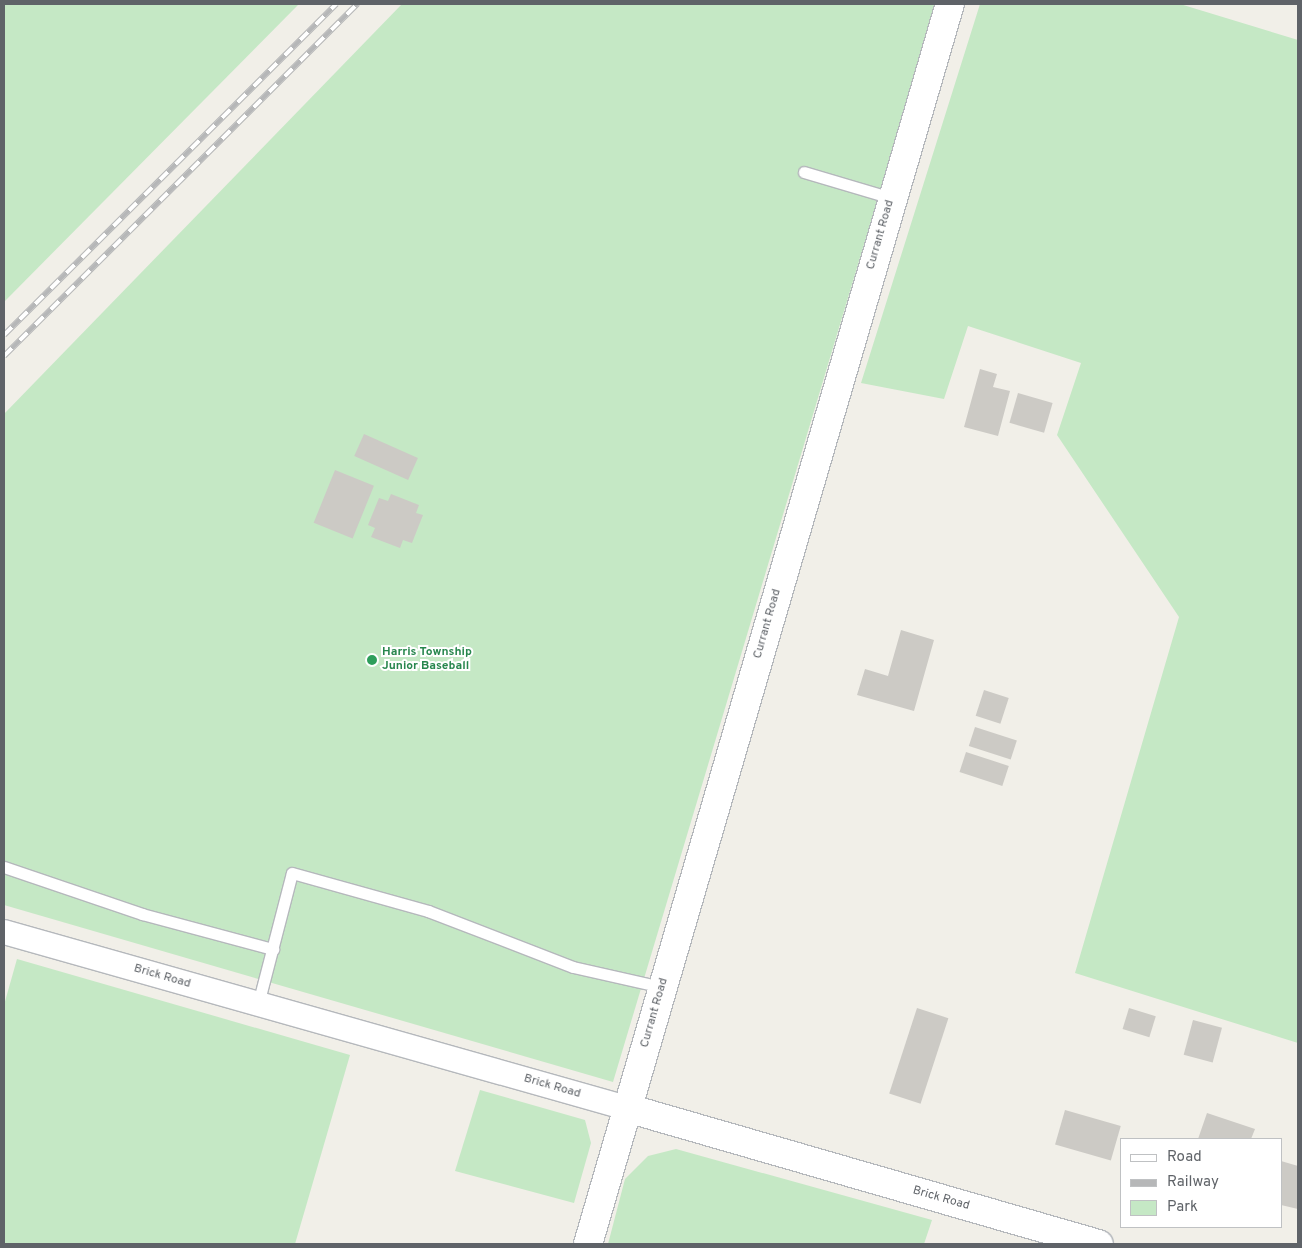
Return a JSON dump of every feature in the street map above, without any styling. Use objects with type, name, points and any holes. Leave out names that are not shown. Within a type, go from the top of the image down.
[{"type":"street","name":"Currant Road","points":[[588,1244],[950,4]]},
{"type":"street","name":"Brick Road","points":[[4,932],[1099,1244]]},
{"type":"lane","points":[[804,172],[892,198]]},
{"type":"lane","points":[[4,867],[142,914],[273,949]]},
{"type":"lane","points":[[258,1004],[292,873],[428,911],[573,967],[662,987]]},
{"type":"green space","points":[[4,4],[299,4],[4,302]]},
{"type":"green space","name":"Harris Township Junior Baseball","points":[[402,4],[936,4],[613,1082],[4,905],[4,414]]},
{"type":"green space","points":[[980,4],[1180,4],[1298,40],[1298,1043],[1075,973],[1179,617],[1057,435],[1081,363],[968,326],[944,399],[861,383]]},
{"type":"green space","points":[[17,959],[350,1055],[295,1244],[4,1244],[4,1005]]},
{"type":"green space","points":[[480,1090],[585,1120],[591,1143],[574,1203],[455,1171]]},
{"type":"green space","points":[[676,1149],[932,1220],[924,1244],[608,1244],[625,1179],[648,1156]]},
{"type":"building","points":[[980,369],[997,374],[993,387],[1010,391],[998,436],[964,427]]},
{"type":"building","points":[[1018,393],[1053,403],[1044,433],[1009,423]]},
{"type":"building","points":[[364,434],[418,458],[408,480],[354,456]]},
{"type":"building","points":[[335,470],[374,486],[353,539],[314,523]]},
{"type":"building","points":[[391,494],[419,505],[416,513],[423,515],[412,543],[403,540],[400,548],[371,537],[375,528],[368,525],[379,498],[388,501]]},
{"type":"building","points":[[901,630],[934,640],[914,711],[857,695],[865,669],[888,676]]},
{"type":"building","points":[[984,690],[1009,698],[1000,724],[976,716]]},
{"type":"building","points":[[975,727],[1017,741],[1011,760],[969,746]]},
{"type":"building","points":[[966,752],[1009,766],[1002,786],[960,772]]},
{"type":"building","points":[[917,1008],[948,1018],[921,1104],[889,1094]]},
{"type":"building","points":[[1129,1008],[1156,1016],[1149,1037],[1123,1029]]},
{"type":"building","points":[[1193,1020],[1222,1028],[1213,1063],[1184,1055]]},
{"type":"building","points":[[1065,1110],[1121,1126],[1111,1161],[1055,1145]]},
{"type":"building","points":[[1207,1113],[1255,1129],[1251,1138],[1198,1138]]},
{"type":"building","points":[[1282,1161],[1298,1166],[1298,1209],[1282,1205]]},
{"type":"railway","points":[[4,335],[336,4]]},
{"type":"railway","points":[[4,356],[357,4]]},
{"type":"place","name":"Harris Township Junior Baseball","points":[[372,660]]}]
